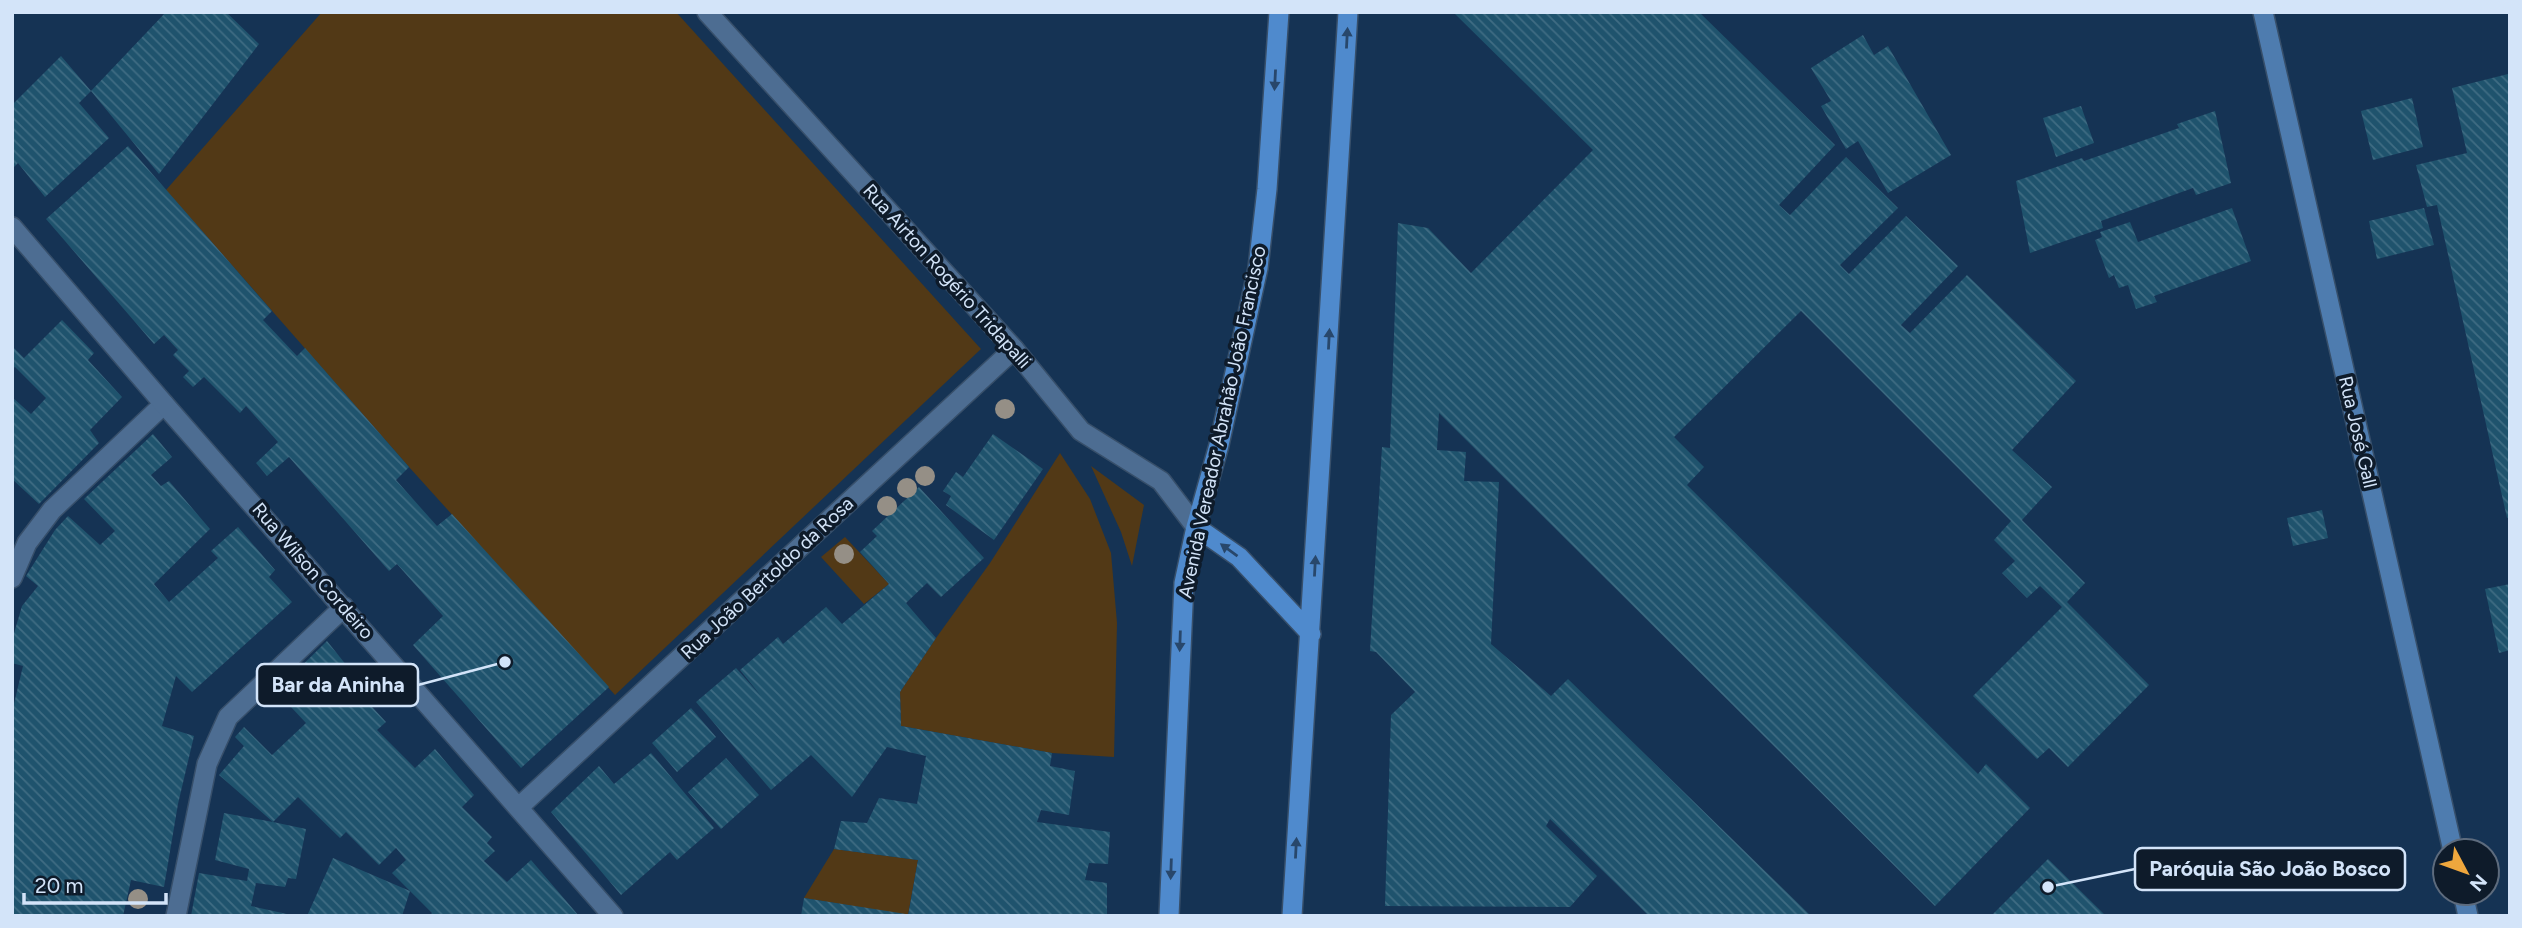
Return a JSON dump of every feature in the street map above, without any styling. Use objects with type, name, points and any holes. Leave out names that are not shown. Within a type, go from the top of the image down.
[{"type":"main road","name":"Avenida Vereador Abrahão João Francisco","points":[[1169,916],[1184,583],[1196,527],[1219,445],[1258,268],[1267,189],[1279,12]]},
{"type":"main road","points":[[1292,916],[1348,12]]},
{"type":"main road","name":"Rua José Gall","points":[[2263,12],[2450,837]]},
{"type":"main road","points":[[1196,527],[1239,557],[1311,634]]},
{"type":"street","name":"Rua Airton Rogério Tridapalli","points":[[707,12],[1014,349],[1081,431],[1161,481],[1196,527]]},
{"type":"street","name":"Rua Wilson Cordeiro","points":[[12,227],[613,916]]},
{"type":"street","name":"Rua João Bertoldo da Rosa","points":[[519,807],[1014,349]]},
{"type":"street","points":[[12,578],[27,543],[52,510],[164,404]]},
{"type":"street","points":[[176,916],[207,764],[228,718],[344,607]]},
{"type":"shaded area","points":[[322,12],[676,12],[981,349],[615,695],[409,467],[166,190]]},
{"type":"shaded area","points":[[1060,453],[1090,499],[1111,553],[1117,623],[1114,757],[1052,753],[901,726],[900,692],[990,563]]},
{"type":"shaded area","points":[[1091,466],[1144,505],[1132,566],[1121,532]]},
{"type":"shaded area","points":[[845,537],[889,584],[864,604],[821,557]]},
{"type":"shaded area","points":[[834,849],[918,860],[908,915],[804,898]]},
{"type":"building","points":[[166,12],[226,12],[259,44],[159,174],[91,91]]},
{"type":"building","points":[[1453,12],[1699,12],[1835,145],[1779,205],[1790,215],[1846,157],[1898,208],[1840,265],[1849,274],[1906,216],[1958,266],[1901,325],[1910,333],[1967,275],[2076,381],[2012,450],[2052,487],[2022,520],[2085,583],[2067,602],[2149,685],[2068,767],[2049,748],[2037,759],[1973,696],[2062,607],[2040,586],[2027,598],[2002,573],[2015,561],[1994,540],[2011,521],[1801,311],[1674,437],[1704,467],[1687,485],[1978,774],[1986,764],[2030,808],[1935,906],[1439,413],[1437,450],[1466,452],[1464,481],[1499,482],[1491,644],[1551,696],[1568,679],[1811,916],[1649,916],[1550,819],[1546,826],[1597,876],[1570,907],[1385,906],[1391,715],[1415,692],[1376,652],[1370,651],[1382,447],[1390,448],[1398,223],[1428,228],[1471,273],[1593,150]]},
{"type":"building","points":[[1863,35],[1874,55],[1888,46],[1951,155],[1888,193],[1858,141],[1846,149],[1821,106],[1831,101],[1811,68]]},
{"type":"building","points":[[61,56],[91,91],[79,103],[109,138],[45,197],[18,163],[12,169],[12,105]]},
{"type":"building","points":[[2508,74],[2510,517],[2507,518],[2437,205],[2427,207],[2416,165],[2467,153],[2452,88]]},
{"type":"building","points":[[2412,98],[2423,147],[2373,160],[2361,111]]},
{"type":"building","points":[[2081,106],[2094,143],[2056,157],[2043,118]]},
{"type":"building","points":[[2215,111],[2231,183],[2196,195],[2193,188],[2101,221],[2103,228],[2030,253],[2016,181],[2179,128],[2177,124]]},
{"type":"building","points":[[128,146],[272,311],[263,320],[297,356],[305,348],[409,467],[396,480],[437,526],[452,514],[609,687],[521,768],[413,645],[443,616],[397,564],[389,571],[289,457],[267,476],[256,463],[278,442],[246,406],[240,413],[204,377],[193,387],[183,377],[189,371],[173,355],[178,350],[164,335],[154,344],[46,219]]},
{"type":"building","points":[[2232,208],[2251,261],[2154,296],[2157,302],[2136,309],[2128,285],[2119,288],[2114,275],[2109,278],[2095,240],[2102,237],[2100,232],[2130,222],[2138,242]]},
{"type":"building","points":[[2424,208],[2434,245],[2377,259],[2369,221]]},
{"type":"building","points":[[62,320],[94,353],[88,360],[122,397],[90,430],[99,443],[39,504],[12,479],[12,397],[31,414],[46,398],[15,367],[12,369],[12,346],[24,358]]},
{"type":"building","points":[[153,434],[172,457],[151,475],[161,486],[169,481],[210,529],[154,584],[169,602],[218,558],[211,551],[238,527],[275,570],[269,577],[292,602],[192,692],[176,676],[162,726],[194,736],[178,804],[164,887],[131,880],[123,916],[12,916],[12,712],[23,666],[12,663],[12,640],[22,606],[38,586],[26,576],[55,530],[68,516],[100,545],[115,531],[84,499]]},
{"type":"building","points":[[993,434],[1043,469],[994,540],[946,505],[951,496],[943,491],[956,472],[963,477]]},
{"type":"building","points":[[919,487],[984,558],[941,597],[927,583],[906,603],[936,638],[900,692],[901,726],[1052,753],[1050,766],[1075,771],[1069,815],[1041,810],[1037,822],[1110,832],[1108,864],[1089,863],[1085,880],[1107,883],[1107,916],[908,916],[918,860],[834,849],[841,821],[867,823],[879,798],[917,804],[926,756],[887,747],[852,797],[811,755],[771,790],[696,702],[736,668],[761,696],[740,670],[778,637],[783,644],[826,607],[842,624],[889,584],[860,552],[877,536],[872,531]]},
{"type":"building","points":[[2322,510],[2328,538],[2293,546],[2287,518]]},
{"type":"building","points":[[2510,584],[2510,650],[2499,653],[2485,589]]},
{"type":"building","points":[[327,641],[355,676],[349,682],[386,722],[377,730],[415,768],[435,749],[474,795],[462,807],[492,837],[487,843],[495,851],[484,861],[507,882],[531,860],[579,916],[430,916],[432,913],[392,873],[406,860],[396,848],[379,865],[346,832],[340,838],[298,797],[273,822],[219,775],[244,746],[235,737],[244,727],[272,755],[306,723],[276,691]]},
{"type":"building","points":[[691,708],[716,737],[677,772],[652,743]]},
{"type":"building","points":[[651,753],[714,828],[677,860],[670,852],[621,895],[551,812],[599,766],[614,784]]},
{"type":"building","points":[[726,758],[759,795],[721,829],[688,792]]},
{"type":"building","points":[[224,813],[306,829],[296,879],[288,878],[285,887],[256,883],[251,906],[296,916],[191,916],[199,873],[247,881],[249,869],[215,860]]},
{"type":"building","points":[[333,858],[410,891],[402,916],[307,916]]},
{"type":"building","points":[[2048,859],[2106,916],[1991,916]]},
{"type":"building","points":[[804,898],[906,914],[906,916],[801,916]]},
{"type":"place","name":"Bar da Aninha","points":[[505,662]]},
{"type":"place","name":"Paróquia São João Bosco","points":[[2048,887]]}]
